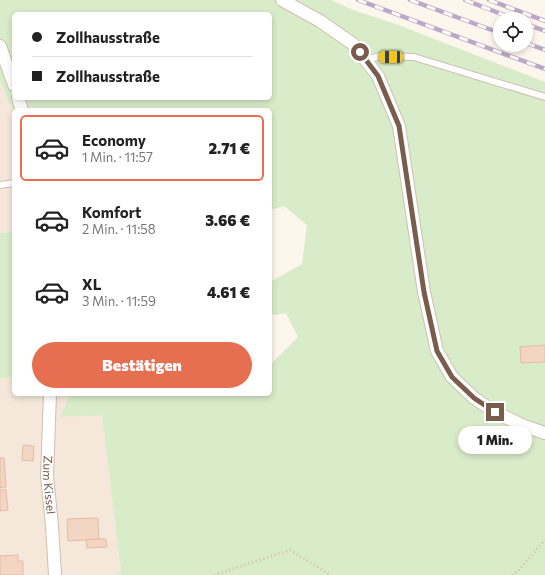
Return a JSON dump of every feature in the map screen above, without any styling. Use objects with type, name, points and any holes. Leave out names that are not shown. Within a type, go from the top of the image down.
[{"type":"street","points":[[282,0],[320,21],[353,44],[378,76],[399,126],[424,292],[437,351],[452,377],[474,398],[495,412],[524,426],[545,433]]},
{"type":"street","points":[[0,46],[12,79]]},
{"type":"street","name":"Zum Kissel","points":[[50,396],[47,476],[55,575]]},
{"type":"lane","points":[[366,60],[380,56],[414,57],[545,97]]},
{"type":"lane","points":[[0,185],[12,183]]},
{"type":"path","points":[[512,575],[517,572],[545,540]]},
{"type":"path","points":[[214,575],[290,550],[331,575]]},
{"type":"shaded area","points":[[0,81],[12,110],[12,232],[0,233]]},
{"type":"shaded area","points":[[12,377],[12,396],[69,396],[60,417],[102,414],[121,571],[116,575],[0,575],[0,378]]},
{"type":"green space","points":[[0,0],[331,0],[353,10],[396,24],[545,82],[545,575],[116,575],[121,571],[102,415],[60,417],[69,396],[272,396],[272,363],[298,337],[286,313],[274,315],[272,314],[272,281],[302,264],[307,225],[284,206],[272,209],[272,108],[12,108],[12,110],[0,81]]},
{"type":"green space","points":[[12,232],[12,377],[0,378],[0,233]]},
{"type":"building","points":[[545,345],[545,362],[521,363],[520,347]]},
{"type":"building","points":[[23,445],[34,446],[33,461],[22,460]]},
{"type":"building","points":[[0,458],[4,458],[6,487],[0,488]]},
{"type":"building","points":[[0,490],[6,490],[8,510],[0,511]]},
{"type":"building","points":[[98,518],[99,539],[68,541],[67,519]]},
{"type":"building","points":[[106,539],[107,547],[87,548],[86,540]]},
{"type":"building","points":[[18,555],[18,561],[23,561],[23,575],[0,575],[0,556]]},
{"type":"railway","points":[[358,0],[545,69]]},
{"type":"railway","points":[[410,0],[493,30]]},
{"type":"railway","points":[[465,0],[496,12]]},
{"type":"railway","points":[[489,0],[545,21]]},
{"type":"railway","points":[[533,27],[545,31]]},
{"type":"railway","points":[[533,46],[545,50]]},
{"type":"route","points":[[360,52],[378,76],[399,126],[424,292],[437,351],[452,377],[474,398],[495,412]]}]
